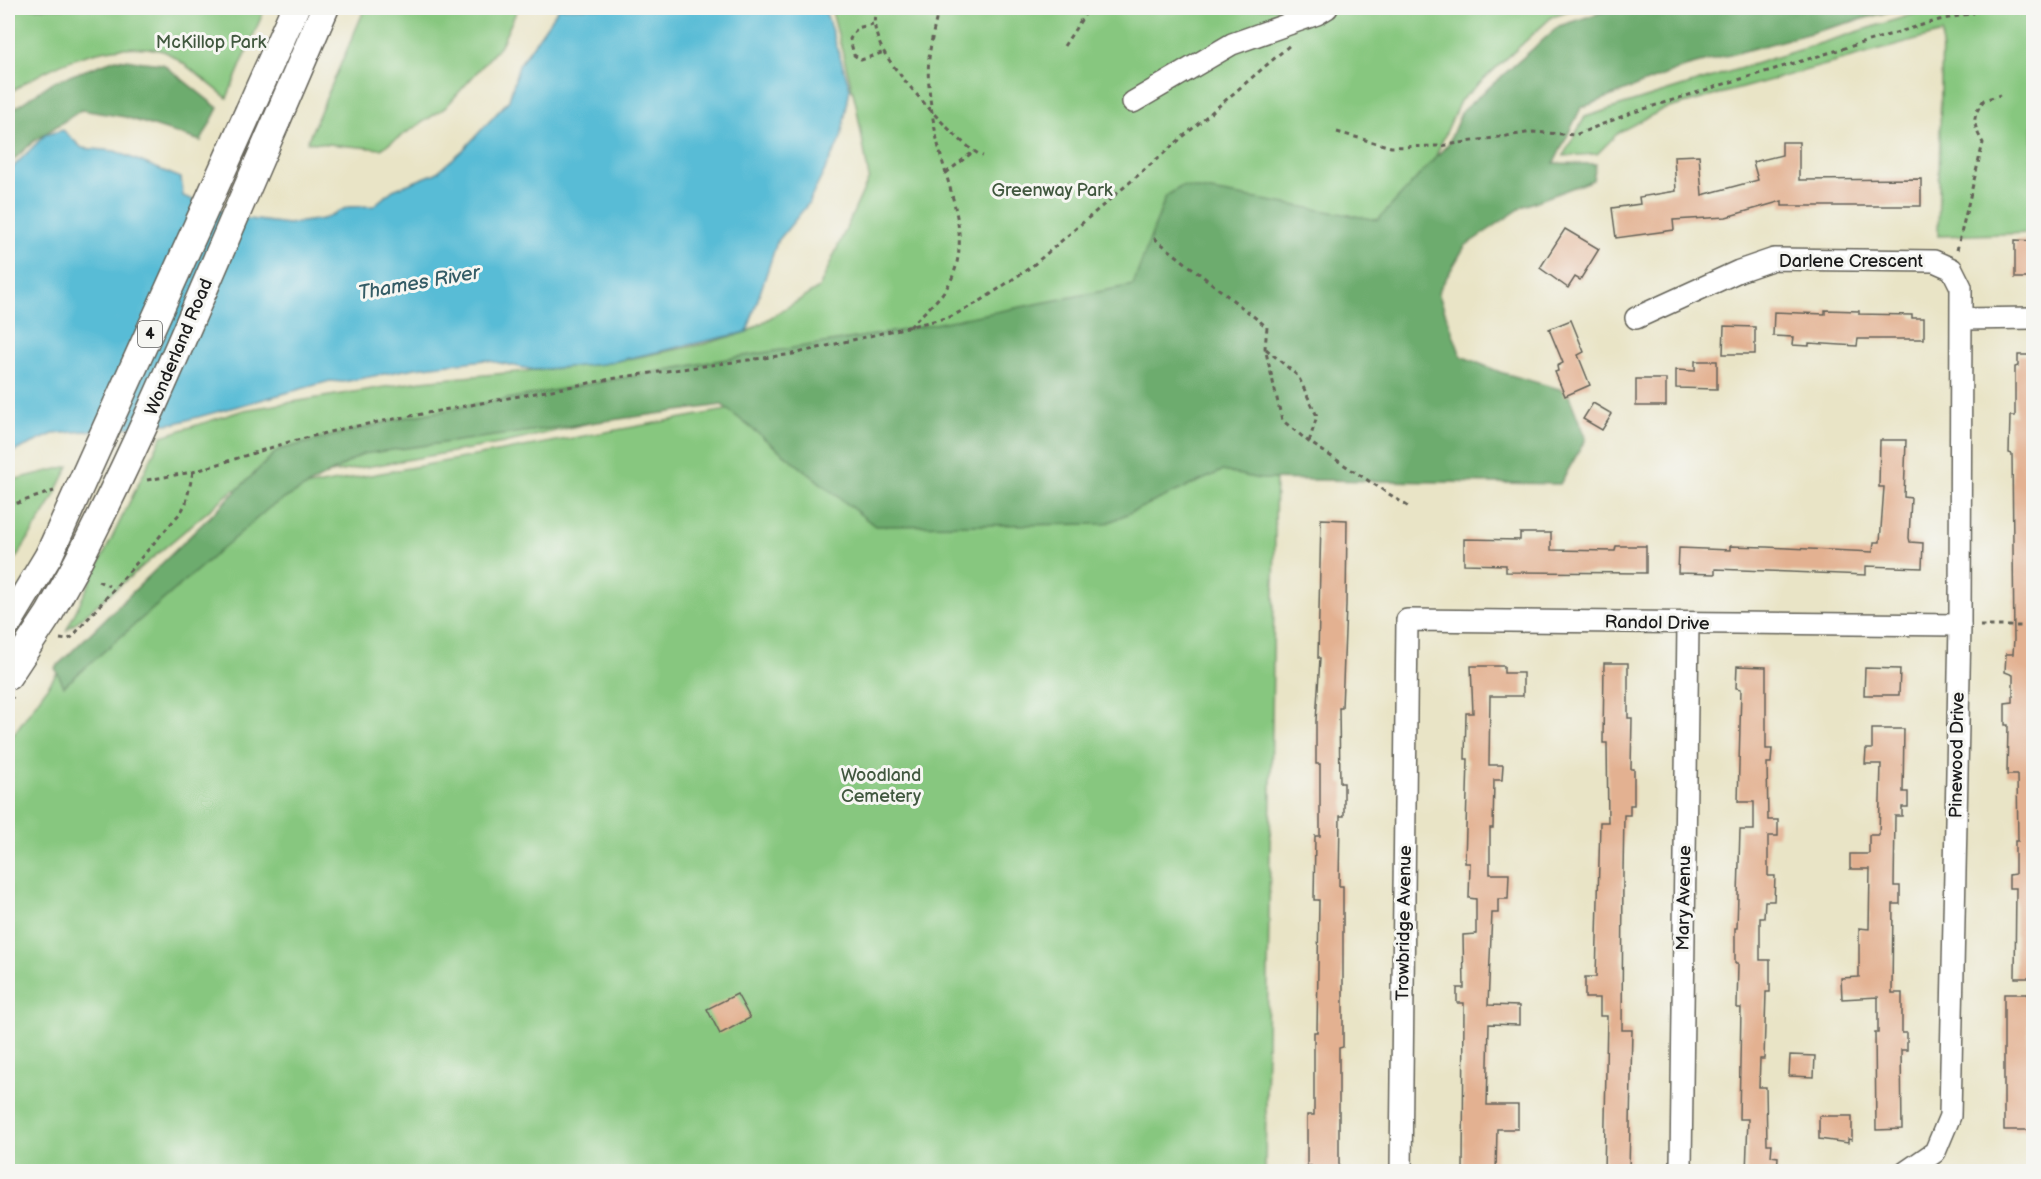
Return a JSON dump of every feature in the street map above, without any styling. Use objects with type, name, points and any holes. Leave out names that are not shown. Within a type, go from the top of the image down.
[{"type":"main road","name":"Wonderland Road","points":[[8,623],[49,555],[295,8]]},
{"type":"main road","name":"Wonderland Road","points":[[8,676],[49,614],[86,575],[155,405],[326,8]]},
{"type":"street","points":[[1133,102],[1232,44],[1322,11]]},
{"type":"street","name":"Darlene Crescent","points":[[1636,318],[1739,271],[1773,259],[1934,261],[1953,269]]},
{"type":"street","points":[[1953,269],[1961,288],[1962,319],[2034,318]]},
{"type":"street","name":"Pinewood Drive","points":[[1906,1172],[1935,1152],[1950,1116],[1960,625],[1962,319]]},
{"type":"street","name":"Randol Drive","points":[[1406,674],[1407,620],[1960,625]]},
{"type":"street","name":"Mary Avenue","points":[[1685,1172],[1681,1165],[1688,624]]},
{"type":"street","name":"Trowbridge Avenue","points":[[1401,1172],[1406,674]]},
{"type":"path","points":[[876,8],[873,24],[884,52],[932,110],[973,152],[983,156]]},
{"type":"path","points":[[909,328],[951,281],[959,257],[960,226],[932,110],[928,82],[930,54],[939,8]]},
{"type":"path","points":[[1064,46],[1089,8]]},
{"type":"path","points":[[147,480],[193,472],[346,428],[622,376],[793,354],[950,317],[979,302],[1031,267],[1282,54],[1322,11]]},
{"type":"path","points":[[1337,132],[1391,147],[1440,146],[1533,132],[1575,135],[1631,113],[1721,85],[1927,24],[1974,13]]},
{"type":"path","points":[[873,24],[859,27],[850,39],[854,55],[861,60],[884,52]]},
{"type":"path","points":[[1953,269],[1983,143],[1976,130],[1975,112],[1984,100],[2000,95]]},
{"type":"path","points":[[946,173],[973,152]]},
{"type":"path","points":[[1154,238],[1267,327],[1265,348],[1282,420],[1309,442],[1409,507]]},
{"type":"path","points":[[1265,348],[1298,376],[1317,416],[1309,442]]},
{"type":"path","points":[[54,637],[67,640],[72,637],[181,512],[186,503],[193,472]]},
{"type":"path","points":[[8,506],[45,493]]},
{"type":"path","points":[[86,575],[109,586]]},
{"type":"path","points":[[1960,625],[2034,626]]},
{"type":"green space","name":"McKillop Park","points":[[8,8],[265,8],[227,98],[169,54],[143,48],[123,48],[82,56],[43,73],[8,94]]},
{"type":"green space","points":[[365,8],[518,8],[501,45],[445,108],[381,149],[307,142]]},
{"type":"green space","name":"Greenway Park","points":[[831,8],[1576,8],[1553,16],[1460,101],[1394,251],[723,392],[504,443],[233,490],[66,631],[162,436],[244,410],[421,381],[603,364],[704,344],[747,332],[819,288],[869,178],[856,104]]},
{"type":"green space","points":[[1615,8],[1903,8],[1685,67],[1581,108],[1554,163],[1596,164],[1593,180],[1524,206],[1465,246],[1438,292],[1461,356],[1500,372],[1567,391],[1586,439],[1560,484],[1259,479],[1222,471],[1105,524],[875,526],[722,405],[363,454],[270,507],[64,686],[55,668],[278,450],[403,418],[737,357],[898,331],[1133,285],[1166,196],[1182,186],[1378,220],[1448,144],[1462,111],[1559,26]]},
{"type":"green space","points":[[1933,8],[2033,8],[2033,233],[1938,236],[1942,33],[1662,110],[1619,132],[1597,154],[1563,156],[1585,117]]},
{"type":"green space","points":[[116,59],[163,64],[218,108],[201,141],[125,117],[81,110],[34,141],[8,165],[8,113],[53,82]]},
{"type":"green space","name":"Woodland Cemetery","points":[[787,399],[1277,403],[1265,1171],[8,1172],[8,742],[72,652],[233,500]]},
{"type":"green space","points":[[69,466],[49,506],[8,571],[8,481]]},
{"type":"water","name":"Thames River","points":[[559,8],[822,8],[825,10],[850,88],[841,138],[808,204],[777,242],[747,332],[603,364],[534,370],[485,360],[415,368],[343,382],[330,381],[176,423],[53,434],[8,454],[8,172],[45,135],[63,130],[82,148],[115,151],[181,178],[183,196],[241,218],[288,224],[323,219],[348,207],[373,206],[393,190],[436,173],[463,150],[509,100],[519,65]]},
{"type":"building","points":[[1782,142],[1799,142],[1799,180],[1921,179],[1921,206],[1782,206],[1782,201],[1726,217],[1673,220],[1674,230],[1616,238],[1612,208],[1640,204],[1639,197],[1676,191],[1674,156],[1699,155],[1702,195],[1758,180],[1753,162],[1782,155]]},
{"type":"building","points":[[1565,229],[1599,249],[1580,280],[1575,277],[1568,288],[1540,268]]},
{"type":"building","points":[[2015,240],[2034,241],[2034,278],[2015,278]]},
{"type":"building","points":[[1825,310],[1859,311],[1859,314],[1912,315],[1912,318],[1924,318],[1924,339],[1858,339],[1857,346],[1809,343],[1809,346],[1792,345],[1793,337],[1773,336],[1774,312],[1825,314]]},
{"type":"building","points":[[1571,320],[1584,352],[1578,355],[1590,385],[1565,396],[1555,372],[1558,371],[1557,366],[1563,363],[1549,329]]},
{"type":"building","points":[[1724,326],[1755,327],[1755,354],[1723,354]]},
{"type":"building","points":[[2018,355],[2034,355],[2034,735],[2031,792],[2034,792],[2034,978],[2015,978],[2016,888],[2009,888],[2009,875],[2015,874],[2015,841],[2018,841],[2017,775],[2007,775],[2008,725],[2005,725],[2005,703],[2013,702],[2013,675],[2005,672],[2006,654],[2013,654],[2014,639],[2012,454],[2009,453],[2010,416],[2015,416],[2015,367],[2018,366]]},
{"type":"building","points":[[1695,361],[1717,361],[1717,389],[1676,388],[1676,370],[1695,371]]},
{"type":"building","points":[[1636,379],[1666,379],[1666,406],[1636,406]]},
{"type":"building","points":[[1593,403],[1612,414],[1602,430],[1583,419]]},
{"type":"building","points":[[1880,440],[1906,440],[1904,497],[1911,498],[1909,538],[1910,542],[1923,543],[1922,568],[1866,566],[1866,575],[1715,569],[1715,574],[1678,573],[1679,548],[1730,550],[1730,546],[1873,552],[1874,542],[1880,542],[1884,487],[1879,487]]},
{"type":"building","points":[[1321,519],[1347,520],[1342,708],[1339,708],[1340,783],[1344,783],[1344,816],[1340,816],[1339,886],[1343,886],[1343,1047],[1339,1048],[1339,1172],[1311,1172],[1311,1166],[1307,1166],[1307,1115],[1314,1115],[1314,1032],[1317,1032],[1319,900],[1314,900],[1315,836],[1320,836],[1320,764],[1316,764],[1316,721],[1320,658],[1318,658]]},
{"type":"building","points":[[1520,533],[1551,533],[1551,550],[1615,551],[1616,546],[1646,546],[1646,573],[1506,572],[1506,565],[1464,564],[1464,539],[1520,540]]},
{"type":"building","points":[[1604,663],[1628,663],[1628,718],[1632,718],[1631,769],[1634,769],[1634,805],[1630,805],[1630,815],[1624,815],[1623,873],[1622,1030],[1632,1030],[1629,1172],[1604,1172],[1607,1016],[1600,1016],[1600,998],[1585,998],[1585,977],[1596,977],[1600,822],[1608,822],[1607,743],[1603,743]]},
{"type":"building","points":[[1471,666],[1504,666],[1504,673],[1523,673],[1523,696],[1490,696],[1489,765],[1503,765],[1502,780],[1494,780],[1493,828],[1490,828],[1490,874],[1509,874],[1508,899],[1498,899],[1498,913],[1492,913],[1488,1005],[1519,1006],[1519,1025],[1489,1024],[1487,1105],[1518,1105],[1518,1129],[1497,1129],[1496,1172],[1463,1172],[1464,1003],[1457,1003],[1457,988],[1464,988],[1463,935],[1476,934],[1476,899],[1469,898],[1470,863],[1465,863],[1468,759],[1465,759],[1466,713],[1473,713]]},
{"type":"building","points":[[1737,666],[1766,667],[1766,749],[1772,749],[1771,763],[1767,763],[1768,820],[1778,820],[1778,836],[1768,836],[1768,876],[1775,876],[1774,901],[1765,901],[1764,918],[1760,918],[1760,960],[1770,960],[1770,992],[1766,992],[1764,1059],[1760,1059],[1759,1087],[1766,1087],[1767,1144],[1772,1144],[1771,1156],[1778,1157],[1777,1172],[1746,1172],[1748,1119],[1739,1119],[1741,1008],[1737,1008],[1738,963],[1735,963],[1735,928],[1737,928],[1740,830],[1754,830],[1754,802],[1738,802],[1741,689],[1736,688]]},
{"type":"building","points":[[1865,668],[1900,669],[1899,695],[1864,695]]},
{"type":"building","points":[[1872,729],[1904,729],[1903,792],[1908,792],[1908,807],[1902,807],[1902,816],[1895,816],[1894,886],[1900,886],[1900,904],[1893,904],[1892,993],[1902,993],[1902,1033],[1907,1033],[1907,1050],[1901,1050],[1902,1129],[1876,1130],[1875,1033],[1878,1033],[1878,997],[1842,999],[1841,978],[1859,977],[1859,928],[1869,929],[1870,869],[1850,869],[1850,854],[1869,854],[1869,835],[1879,835],[1881,764],[1865,764],[1866,749],[1872,749]]},
{"type":"building","points":[[737,994],[750,1018],[720,1034],[707,1009]]},
{"type":"building","points":[[2004,994],[2028,994],[2029,1109],[2034,1109],[2034,1130],[2004,1130]]},
{"type":"building","points":[[1790,1055],[1815,1056],[1814,1077],[1789,1076]]},
{"type":"building","points":[[1819,1116],[1852,1116],[1852,1140],[1848,1139],[1848,1143],[1819,1139]]}]
